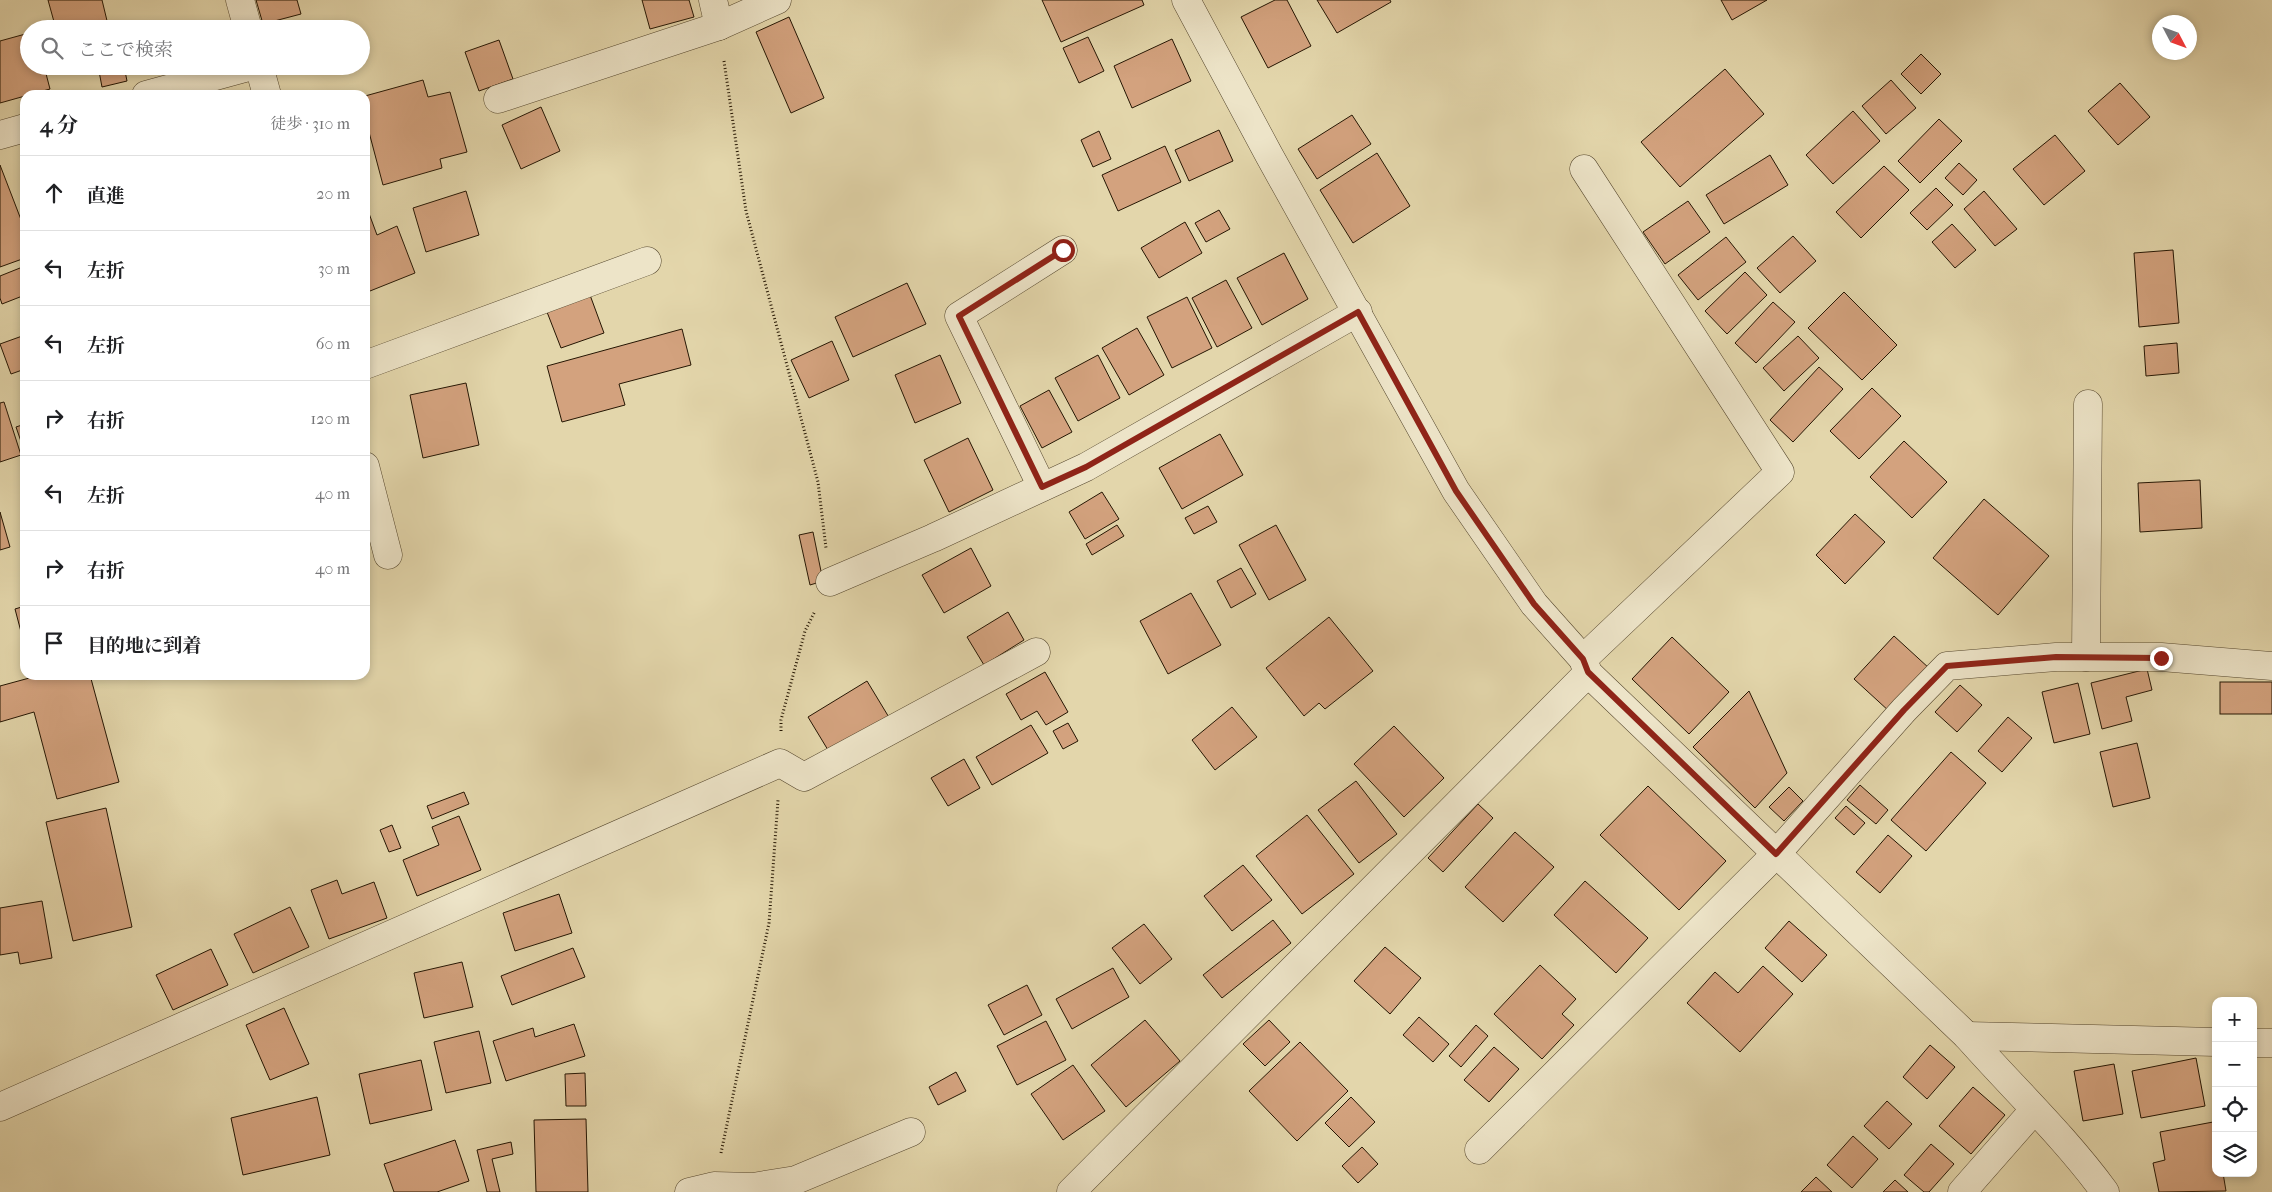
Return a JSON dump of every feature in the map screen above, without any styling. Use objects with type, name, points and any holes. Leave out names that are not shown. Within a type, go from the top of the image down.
[{"type":"street","points":[[240,0],[246,20]]},
{"type":"street","points":[[713,0],[719,26]]},
{"type":"street","points":[[498,99],[719,26],[777,0]]},
{"type":"street","points":[[1186,0],[1269,155],[1456,491],[1534,604],[1586,666],[1776,854],[1967,1036],[2034,1110],[2080,1157],[2105,1192]]},
{"type":"street","points":[[164,90],[219,75]]},
{"type":"street","points":[[261,75],[266,90]]},
{"type":"street","points":[[0,134],[20,129]]},
{"type":"street","points":[[1072,1192],[1586,666],[1780,472],[1584,169]]},
{"type":"street","points":[[1042,487],[959,316],[1063,250]]},
{"type":"street","points":[[370,363],[646,261]]},
{"type":"street","points":[[830,582],[933,538],[1086,467],[1358,312]]},
{"type":"street","points":[[2086,657],[2088,404]]},
{"type":"street","points":[[370,485],[388,555]]},
{"type":"street","points":[[0,1107],[780,763],[804,777],[1036,652]]},
{"type":"street","points":[[1479,1150],[1776,854],[1904,710],[1947,666],[2056,657],[2086,657],[2161,658],[2272,666]]},
{"type":"street","points":[[1967,1036],[2212,1042]]},
{"type":"street","points":[[2257,1043],[2272,1044]]},
{"type":"street","points":[[1962,1192],[2034,1110]]},
{"type":"street","points":[[702,1189],[753,1187],[796,1180],[911,1132]]},
{"type":"path","points":[[702,1189],[769,924],[780,763],[781,720],[805,631],[830,582],[818,482],[746,211],[719,26]]},
{"type":"building","points":[[48,0],[102,0],[107,20],[54,20]]},
{"type":"building","points":[[256,0],[297,0],[301,14],[278,20],[262,20]]},
{"type":"building","points":[[642,0],[689,0],[694,17],[650,29]]},
{"type":"building","points":[[1042,0],[1142,0],[1144,5],[1061,42]]},
{"type":"building","points":[[1275,0],[1287,0],[1311,46],[1268,68],[1241,17]]},
{"type":"building","points":[[1317,0],[1390,0],[1391,2],[1337,33]]},
{"type":"building","points":[[1721,0],[1767,0],[1732,20]]},
{"type":"building","points":[[789,17],[824,98],[791,113],[756,32]]},
{"type":"building","points":[[20,35],[20,75],[46,75],[50,89],[20,90],[20,97],[0,103],[0,41]]},
{"type":"building","points":[[1088,37],[1104,71],[1079,83],[1063,48]]},
{"type":"building","points":[[1172,39],[1191,81],[1132,108],[1114,66]]},
{"type":"building","points":[[499,40],[513,79],[479,91],[465,52]]},
{"type":"building","points":[[1921,54],[1941,74],[1921,94],[1901,74]]},
{"type":"building","points":[[1725,69],[1764,114],[1680,187],[1641,142]]},
{"type":"building","points":[[100,75],[126,75],[127,81],[102,87]]},
{"type":"building","points":[[423,80],[428,97],[450,92],[467,152],[440,159],[442,168],[383,185],[370,136],[370,95]]},
{"type":"building","points":[[1891,80],[1916,108],[1886,134],[1862,106]]},
{"type":"building","points":[[2120,83],[2150,117],[2118,145],[2088,111]]},
{"type":"building","points":[[541,107],[560,151],[521,169],[502,125]]},
{"type":"building","points":[[1853,111],[1880,141],[1833,184],[1806,155]]},
{"type":"building","points":[[1352,115],[1371,144],[1317,179],[1298,149]]},
{"type":"building","points":[[1939,119],[1962,141],[1920,183],[1898,161]]},
{"type":"building","points":[[1219,130],[1233,161],[1189,181],[1175,150]]},
{"type":"building","points":[[1099,131],[1111,159],[1093,167],[1081,140]]},
{"type":"building","points":[[2055,135],[2085,171],[2044,205],[2013,169]]},
{"type":"building","points":[[1165,146],[1181,182],[1118,211],[1102,175]]},
{"type":"building","points":[[1377,153],[1410,206],[1353,243],[1320,190]]},
{"type":"building","points":[[1770,155],[1788,185],[1724,224],[1706,195]]},
{"type":"building","points":[[1959,163],[1977,180],[1963,195],[1945,178]]},
{"type":"building","points":[[0,165],[20,217],[20,260],[0,267]]},
{"type":"building","points":[[1884,166],[1909,190],[1861,238],[1836,212]]},
{"type":"building","points":[[1936,188],[1953,205],[1927,230],[1910,213]]},
{"type":"building","points":[[466,191],[479,235],[426,252],[413,208]]},
{"type":"building","points":[[1984,191],[2017,229],[1995,246],[1964,209]]},
{"type":"building","points":[[1688,201],[1710,232],[1665,264],[1643,232]]},
{"type":"building","points":[[1219,210],[1230,229],[1206,242],[1195,223]]},
{"type":"building","points":[[370,216],[377,235],[397,226],[415,273],[370,291]]},
{"type":"building","points":[[1185,222],[1202,253],[1159,278],[1141,248]]},
{"type":"building","points":[[1952,224],[1976,250],[1955,268],[1932,242]]},
{"type":"building","points":[[1793,236],[1816,261],[1780,293],[1757,268]]},
{"type":"building","points":[[1726,237],[1746,262],[1698,300],[1678,275]]},
{"type":"building","points":[[2173,250],[2179,323],[2139,327],[2134,253]]},
{"type":"building","points":[[1284,253],[1308,299],[1262,325],[1237,278]]},
{"type":"building","points":[[20,268],[20,297],[2,304],[0,298],[0,276]]},
{"type":"building","points":[[1745,272],[1767,295],[1727,334],[1705,311]]},
{"type":"building","points":[[1226,280],[1252,328],[1217,347],[1192,298]]},
{"type":"building","points":[[907,283],[926,324],[853,357],[835,317]]},
{"type":"building","points":[[1844,292],[1897,345],[1862,380],[1808,328]]},
{"type":"building","points":[[590,295],[604,333],[561,348],[547,312]]},
{"type":"building","points":[[1187,297],[1212,348],[1172,368],[1147,317]]},
{"type":"building","points":[[1773,302],[1795,322],[1756,363],[1735,343]]},
{"type":"building","points":[[1137,328],[1164,375],[1129,395],[1102,348]]},
{"type":"building","points":[[682,329],[691,365],[619,384],[625,405],[562,422],[547,366]]},
{"type":"building","points":[[1798,336],[1819,358],[1784,391],[1763,368]]},
{"type":"building","points":[[20,337],[20,371],[11,374],[0,344]]},
{"type":"building","points":[[832,341],[849,380],[809,398],[791,360]]},
{"type":"building","points":[[2177,343],[2179,373],[2146,376],[2144,346]]},
{"type":"building","points":[[940,355],[961,403],[915,423],[895,375]]},
{"type":"building","points":[[1098,355],[1120,398],[1078,421],[1055,378]]},
{"type":"building","points":[[1819,367],[1843,389],[1793,442],[1770,420]]},
{"type":"building","points":[[466,383],[479,445],[423,458],[410,395]]},
{"type":"building","points":[[1872,388],[1901,416],[1859,459],[1830,431]]},
{"type":"building","points":[[1049,390],[1072,432],[1042,448],[1020,406]]},
{"type":"building","points":[[4,402],[20,455],[0,462],[0,403]]},
{"type":"building","points":[[20,426],[20,439],[16,427]]},
{"type":"building","points":[[1220,434],[1243,475],[1182,509],[1159,468]]},
{"type":"building","points":[[968,438],[993,490],[949,512],[924,460]]},
{"type":"building","points":[[1904,441],[1947,482],[1912,518],[1870,477]]},
{"type":"building","points":[[2200,480],[2202,528],[2140,532],[2138,483]]},
{"type":"building","points":[[1102,492],[1119,519],[1085,539],[1069,512]]},
{"type":"building","points":[[1984,499],[2049,556],[1998,615],[1933,558]]},
{"type":"building","points":[[1208,506],[1217,522],[1194,534],[1185,518]]},
{"type":"building","points":[[0,512],[10,547],[0,550]]},
{"type":"building","points":[[1855,514],[1885,542],[1845,584],[1816,555]]},
{"type":"building","points":[[1117,525],[1124,536],[1092,555],[1086,544]]},
{"type":"building","points":[[1276,525],[1306,580],[1269,600],[1239,545]]},
{"type":"building","points":[[813,532],[823,581],[810,585],[799,535]]},
{"type":"building","points":[[971,548],[991,586],[944,613],[922,575]]},
{"type":"building","points":[[1241,568],[1256,594],[1231,608],[1217,581]]},
{"type":"building","points":[[1191,593],[1221,645],[1168,674],[1140,621]]},
{"type":"building","points":[[20,608],[20,628],[15,609]]},
{"type":"building","points":[[1008,612],[1024,640],[984,665],[967,637]]},
{"type":"building","points":[[1329,617],[1373,671],[1325,709],[1319,703],[1304,716],[1266,668]]},
{"type":"building","points":[[1894,636],[1930,669],[1890,712],[1854,679]]},
{"type":"building","points":[[1672,637],[1729,692],[1689,734],[1632,679]]},
{"type":"building","points":[[2147,669],[2152,690],[2126,697],[2132,721],[2102,729],[2091,683]]},
{"type":"building","points":[[1045,672],[1068,712],[1046,725],[1037,711],[1021,720],[1006,694]]},
{"type":"building","points":[[22,680],[91,680],[119,782],[57,799],[34,712],[0,722],[0,686]]},
{"type":"building","points":[[867,681],[890,719],[831,755],[808,717]]},
{"type":"building","points":[[2220,682],[2272,682],[2272,714],[2220,714]]},
{"type":"building","points":[[2078,683],[2090,734],[2054,743],[2042,692]]},
{"type":"building","points":[[1960,685],[1982,705],[1957,732],[1935,712]]},
{"type":"building","points":[[1749,691],[1787,773],[1755,808],[1693,747]]},
{"type":"building","points":[[1232,707],[1257,737],[1215,770],[1192,740]]},
{"type":"building","points":[[2008,717],[2032,738],[2002,772],[1978,751]]},
{"type":"building","points":[[1068,723],[1078,741],[1063,749],[1053,731]]},
{"type":"building","points":[[1031,725],[1048,753],[992,785],[976,757]]},
{"type":"building","points":[[1394,726],[1444,778],[1404,817],[1354,764]]},
{"type":"building","points":[[2137,743],[2150,798],[2113,807],[2100,752]]},
{"type":"building","points":[[1951,752],[1986,783],[1926,851],[1891,820]]},
{"type":"building","points":[[964,759],[980,788],[948,806],[931,778]]},
{"type":"building","points":[[1356,781],[1397,834],[1359,863],[1318,810]]},
{"type":"building","points":[[1860,785],[1888,810],[1876,824],[1847,800]]},
{"type":"building","points":[[1648,786],[1726,861],[1679,910],[1600,835]]},
{"type":"building","points":[[1789,787],[1803,801],[1784,821],[1769,807]]},
{"type":"building","points":[[464,792],[469,804],[432,819],[427,806]]},
{"type":"building","points":[[1478,804],[1493,818],[1443,872],[1428,858]]},
{"type":"building","points":[[1846,806],[1865,823],[1854,835],[1835,818]]},
{"type":"building","points":[[106,808],[132,927],[73,941],[46,822]]},
{"type":"building","points":[[1307,815],[1354,874],[1302,914],[1256,856]]},
{"type":"building","points":[[459,816],[481,870],[417,896],[403,860],[439,845],[432,827]]},
{"type":"building","points":[[392,825],[401,848],[389,852],[380,830]]},
{"type":"building","points":[[1515,832],[1554,867],[1503,922],[1465,887]]},
{"type":"building","points":[[1888,835],[1912,856],[1880,893],[1856,872]]},
{"type":"building","points":[[1243,865],[1272,900],[1232,931],[1204,896]]},
{"type":"building","points":[[337,880],[342,894],[374,882],[387,918],[329,939],[311,890]]},
{"type":"building","points":[[1585,881],[1648,938],[1616,973],[1554,915]]},
{"type":"building","points":[[559,894],[572,933],[515,951],[503,913]]},
{"type":"building","points":[[42,901],[52,958],[20,964],[18,952],[0,955],[0,908]]},
{"type":"building","points":[[290,907],[309,947],[253,973],[234,934]]},
{"type":"building","points":[[1273,920],[1291,943],[1222,998],[1203,975]]},
{"type":"building","points":[[1789,921],[1827,955],[1802,982],[1765,948]]},
{"type":"building","points":[[1144,924],[1172,959],[1140,984],[1112,948]]},
{"type":"building","points":[[1385,947],[1421,978],[1390,1014],[1354,981]]},
{"type":"building","points":[[573,948],[585,977],[512,1005],[501,976]]},
{"type":"building","points":[[211,949],[228,985],[173,1010],[156,975]]},
{"type":"building","points":[[462,962],[473,1007],[424,1018],[414,973]]},
{"type":"building","points":[[1540,965],[1576,999],[1562,1014],[1574,1025],[1542,1059],[1494,1014]]},
{"type":"building","points":[[1763,966],[1793,994],[1740,1052],[1687,1003],[1715,972],[1738,993]]},
{"type":"building","points":[[1113,968],[1129,997],[1072,1029],[1056,999]]},
{"type":"building","points":[[1027,985],[1042,1015],[1004,1035],[988,1005]]},
{"type":"building","points":[[284,1008],[309,1064],[270,1080],[246,1025]]},
{"type":"building","points":[[1419,1017],[1449,1044],[1433,1062],[1403,1035]]},
{"type":"building","points":[[1145,1020],[1180,1061],[1126,1107],[1091,1065]]},
{"type":"building","points":[[1269,1020],[1290,1042],[1265,1066],[1243,1044]]},
{"type":"building","points":[[1046,1021],[1066,1060],[1017,1085],[997,1046]]},
{"type":"building","points":[[574,1024],[585,1056],[506,1081],[493,1041],[533,1028],[535,1037]]},
{"type":"building","points":[[1476,1025],[1488,1036],[1461,1067],[1449,1056]]},
{"type":"building","points":[[479,1031],[491,1083],[446,1093],[434,1042]]},
{"type":"building","points":[[1300,1042],[1348,1091],[1297,1141],[1249,1091]]},
{"type":"building","points":[[1930,1045],[1955,1067],[1927,1099],[1903,1077]]},
{"type":"building","points":[[1494,1047],[1519,1069],[1489,1102],[1464,1080]]},
{"type":"building","points":[[2196,1058],[2205,1106],[2141,1118],[2132,1071]]},
{"type":"building","points":[[421,1060],[432,1110],[370,1124],[359,1074]]},
{"type":"building","points":[[2114,1064],[2123,1114],[2083,1121],[2074,1071]]},
{"type":"building","points":[[1073,1065],[1105,1111],[1063,1140],[1031,1094]]},
{"type":"building","points":[[956,1072],[966,1091],[938,1105],[929,1087]]},
{"type":"building","points":[[585,1073],[586,1106],[566,1106],[565,1074]]},
{"type":"building","points":[[1973,1087],[2005,1115],[1971,1154],[1939,1126]]},
{"type":"building","points":[[317,1097],[330,1155],[243,1175],[231,1118]]},
{"type":"building","points":[[1351,1097],[1375,1122],[1349,1147],[1325,1123]]},
{"type":"building","points":[[1887,1101],[1912,1124],[1889,1149],[1864,1126]]},
{"type":"building","points":[[586,1119],[588,1192],[536,1192],[534,1120]]},
{"type":"building","points":[[2212,1122],[2212,1177],[2224,1177],[2226,1191],[2159,1192],[2153,1163],[2165,1160],[2160,1132]]},
{"type":"building","points":[[1853,1136],[1878,1159],[1852,1188],[1827,1165]]},
{"type":"building","points":[[455,1140],[469,1181],[437,1192],[394,1192],[384,1164]]},
{"type":"building","points":[[511,1142],[513,1154],[492,1159],[500,1192],[487,1192],[477,1150]]},
{"type":"building","points":[[1931,1144],[1954,1164],[1929,1192],[1924,1192],[1904,1175]]},
{"type":"building","points":[[1362,1147],[1378,1164],[1358,1183],[1342,1166]]},
{"type":"building","points":[[1816,1177],[1832,1192],[1801,1192]]},
{"type":"building","points":[[1895,1180],[1908,1192],[1883,1192]]},
{"type":"route","points":[[1063,250],[959,316],[1042,487],[1086,467],[1358,312],[1456,491],[1534,604],[1583,659],[1588,672],[1776,854],[1904,710],[1947,666],[2056,657],[2161,658]]}]
